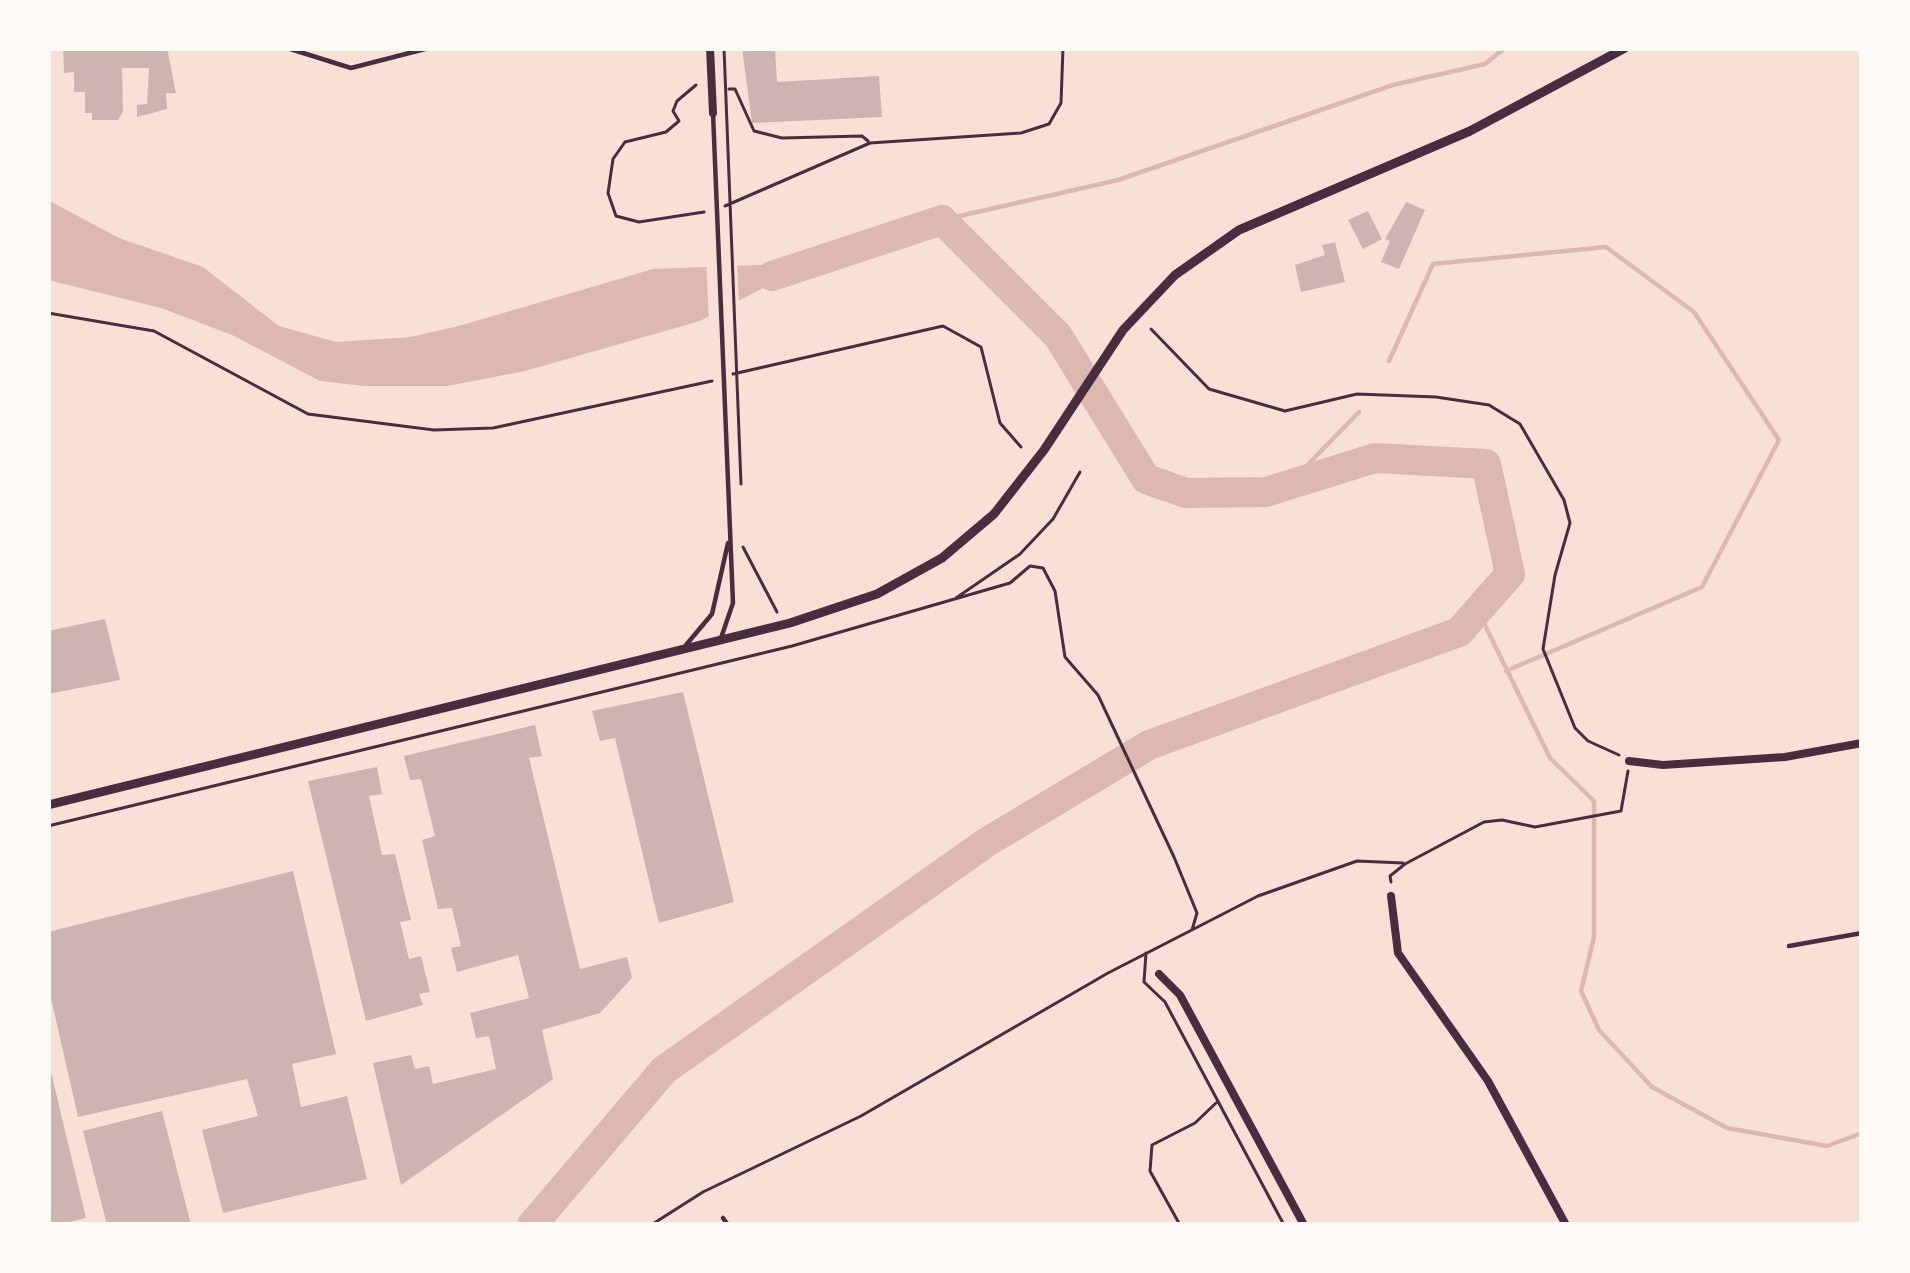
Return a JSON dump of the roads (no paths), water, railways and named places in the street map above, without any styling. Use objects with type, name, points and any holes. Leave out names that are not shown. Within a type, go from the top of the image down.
[{"type":"street","points":[[710,48],[713,113]]},
{"type":"street","points":[[48,805],[681,651],[877,594],[942,558],[994,514],[1044,450],[1123,331],[1175,275],[1239,230],[1470,131],[1625,48]]},
{"type":"street","points":[[1629,761],[1663,765],[1785,757],[1862,743]]},
{"type":"street","points":[[1391,896],[1398,953],[1488,1081],[1566,1225]]},
{"type":"street","points":[[1159,974],[1180,995],[1304,1225]]},
{"type":"lane","points":[[287,48],[351,68],[429,48]]},
{"type":"lane","points":[[713,113],[733,603],[731,619],[719,641]]},
{"type":"lane","points":[[681,651],[712,614],[728,543]]},
{"type":"lane","points":[[1789,946],[1862,933]]},
{"type":"waterway","points":[[942,220],[1118,180],[1393,85],[1485,64],[1505,48]]},
{"type":"waterway","points":[[532,1225],[664,1070],[987,842],[1149,745],[1459,632],[1510,574],[1486,464],[1375,458],[1266,492],[1186,493],[1146,479],[1058,336],[942,220],[772,276]]},
{"type":"waterway","points":[[1389,361],[1433,264],[1606,247],[1694,312],[1779,440],[1702,587],[1506,671]]},
{"type":"waterway","points":[[1287,486],[1359,412]]},
{"type":"waterway","points":[[1478,611],[1550,758],[1594,801],[1594,937],[1581,991],[1599,1030],[1652,1087],[1727,1128],[1827,1146],[1862,1133]]}]
